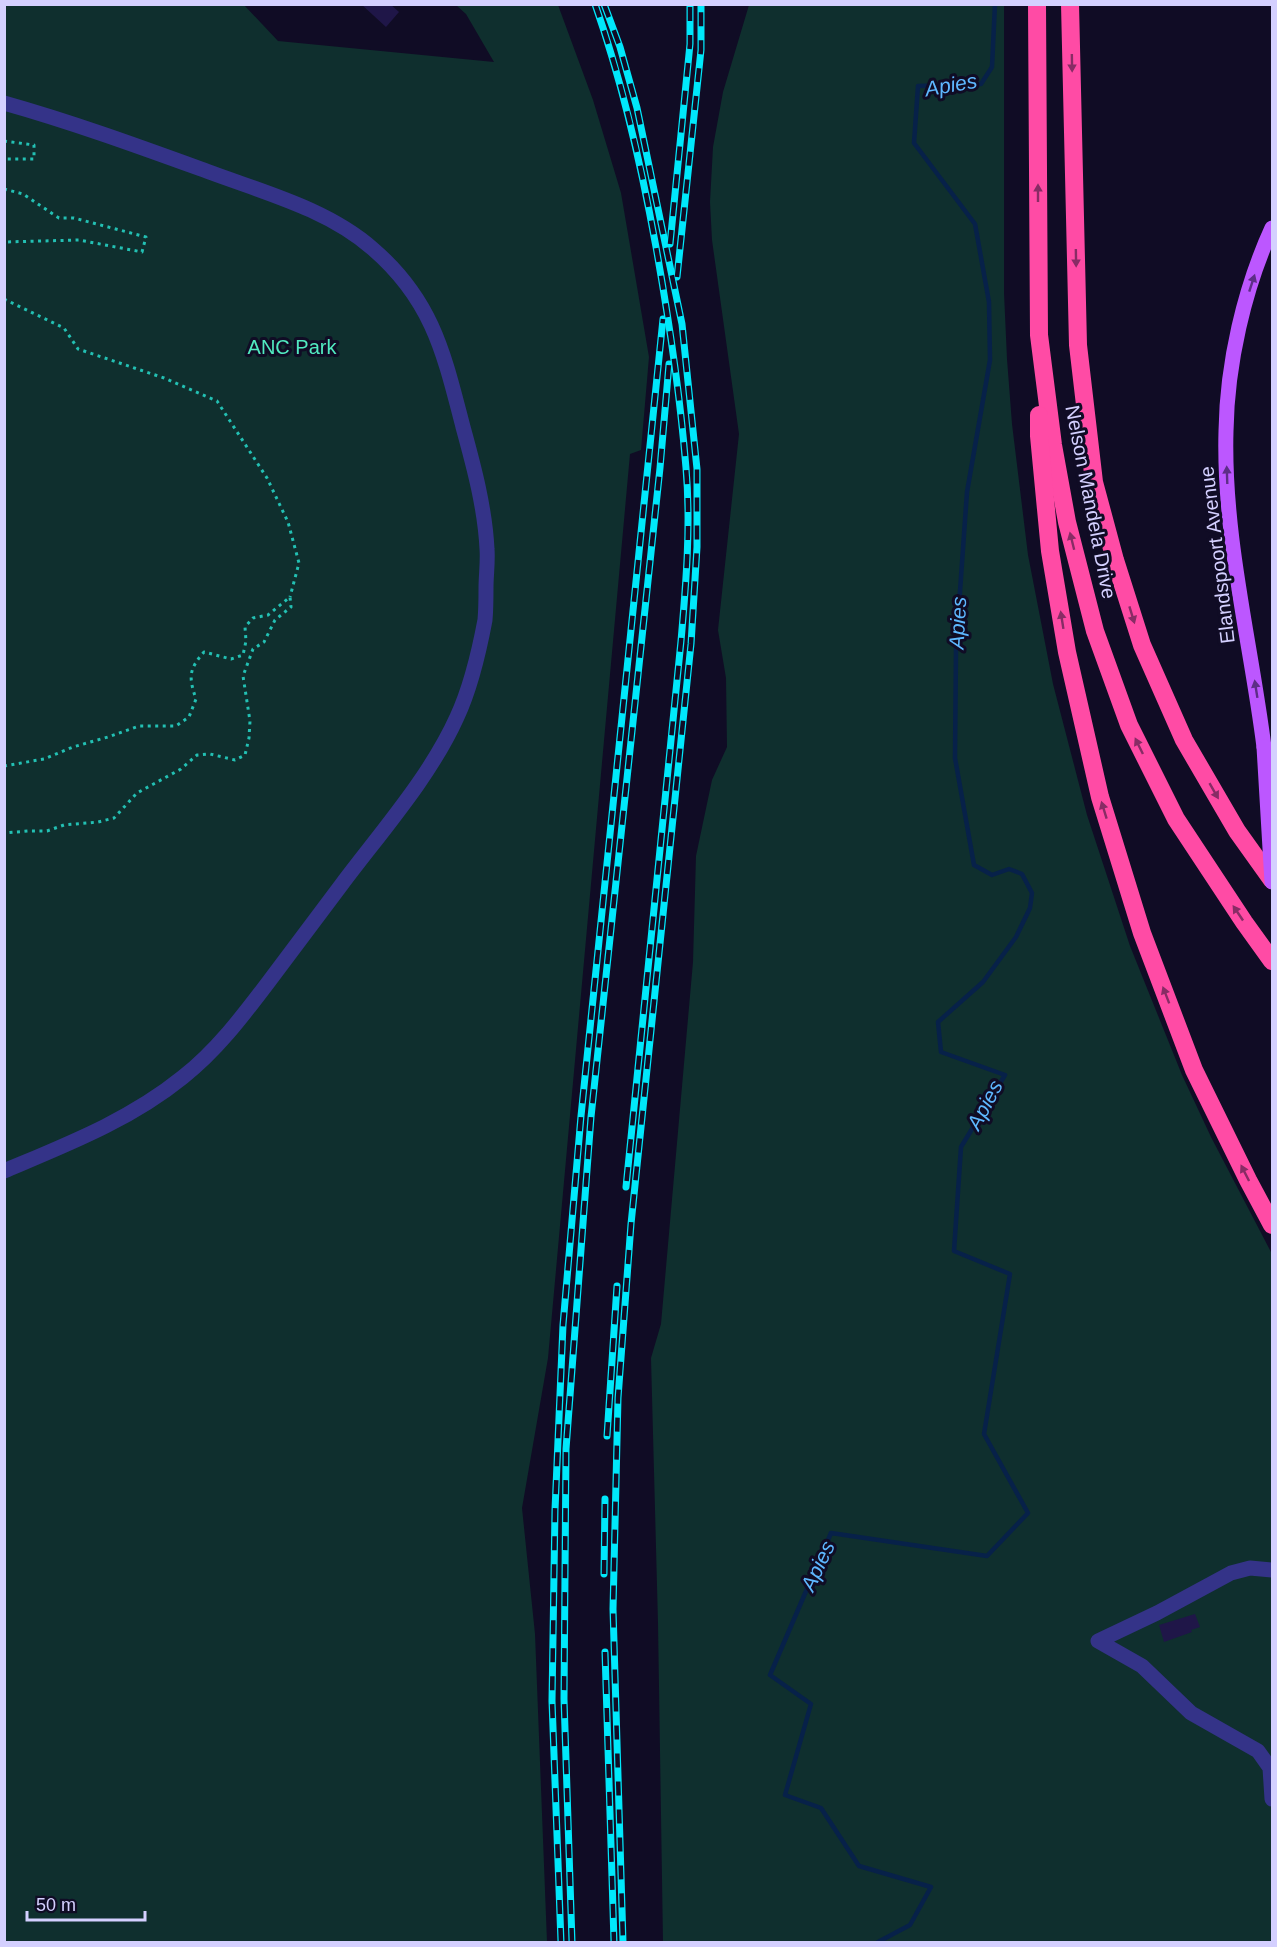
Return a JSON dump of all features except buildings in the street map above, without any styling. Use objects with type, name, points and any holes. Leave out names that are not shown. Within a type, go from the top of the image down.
[{"type":"highway","name":"Nelson Mandela Drive","points":[[1036,4],[1039,335],[1053,445],[1067,522],[1095,631],[1129,725],[1176,819],[1272,961]]},
{"type":"highway","name":"Nelson Mandela Drive","points":[[1070,4],[1078,345],[1094,482],[1115,560],[1142,645],[1184,740],[1237,831],[1272,881]]},
{"type":"highway","points":[[1039,335],[1039,436],[1050,551],[1067,652],[1100,797],[1142,933],[1194,1070],[1272,1225]]},
{"type":"main road","name":"Elandspoort Avenue","points":[[1272,228],[1242,317],[1233,357],[1226,432],[1231,526],[1264,747],[1272,881]]},
{"type":"lane","points":[[4,103],[61,119],[282,199],[336,223],[372,248],[401,277],[419,300],[433,326],[445,358],[473,464],[487,549],[485,616],[475,665],[459,714],[442,748],[248,1009],[211,1052],[185,1076],[151,1101],[103,1129],[4,1171]]},
{"type":"lane","points":[[1272,1570],[1250,1568],[1231,1573],[1157,1613],[1098,1641],[1142,1666],[1191,1713],[1258,1750],[1270,1768],[1272,1799]]},
{"type":"path","points":[[4,141],[34,145],[34,159],[4,159]]},
{"type":"path","points":[[4,189],[23,194],[59,218],[74,218],[146,237],[142,252],[79,240],[4,242]]},
{"type":"path","points":[[4,299],[64,328],[78,349],[164,378],[217,401],[267,478],[288,522],[299,563],[290,597],[291,607],[275,620],[264,642],[253,649],[243,675],[250,721],[245,755],[235,760],[210,754],[197,755],[181,769],[137,793],[114,818],[64,825],[47,831],[4,833]]},
{"type":"path","points":[[4,766],[44,759],[73,747],[139,726],[176,726],[189,717],[196,699],[190,681],[194,663],[204,652],[231,659],[243,655],[246,641],[245,627],[253,618],[268,615],[290,597]]},
{"type":"green space","name":"ANC Park","points":[[5,5],[244,5],[278,41],[494,62],[466,14],[456,5],[558,5],[593,100],[621,193],[649,357],[641,450],[630,454],[548,1358],[522,1508],[535,1634],[547,1942],[5,1942]]},
{"type":"green space","points":[[749,5],[1004,5],[1004,293],[1007,359],[1012,424],[1028,555],[1053,684],[1087,815],[1130,946],[1182,1075],[1211,1137],[1272,1254],[1272,1942],[663,1942],[651,1358],[661,1324],[693,962],[696,856],[712,780],[727,747],[726,678],[718,630],[739,434],[712,240],[710,202],[713,147],[723,92]]},
{"type":"waterway","name":"Apies","points":[[878,1942],[910,1925],[931,1887],[859,1866],[821,1808],[785,1795],[811,1704],[770,1675],[831,1533],[987,1556],[1028,1513],[984,1434],[1010,1274],[954,1251],[961,1147],[1005,1075],[941,1052],[938,1022],[983,982],[1016,937],[1030,908],[1032,893],[1022,874],[1009,869],[992,875],[974,865],[955,758],[956,648],[967,492],[990,360],[989,302],[975,224],[914,143],[918,86],[981,84],[992,67],[995,4]]},
{"type":"railway","points":[[595,4],[630,124],[656,247],[677,385],[688,511],[681,641],[626,1187]]},
{"type":"railway","points":[[604,4],[620,47],[637,108],[682,324],[697,469],[697,547],[691,644],[631,1224],[618,1398],[613,1609],[623,1942]]},
{"type":"railway","points":[[670,244],[690,44],[690,4]]},
{"type":"railway","points":[[677,277],[701,50],[701,4]]},
{"type":"railway","points":[[561,1942],[552,1701],[555,1510],[563,1325],[581,1116],[663,319]]},
{"type":"railway","points":[[572,1942],[564,1699],[566,1449],[591,1117],[669,364]]},
{"type":"railway","points":[[607,1436],[617,1286]]},
{"type":"railway","points":[[604,1574],[605,1499]]},
{"type":"railway","points":[[605,1652],[614,1942]]}]
